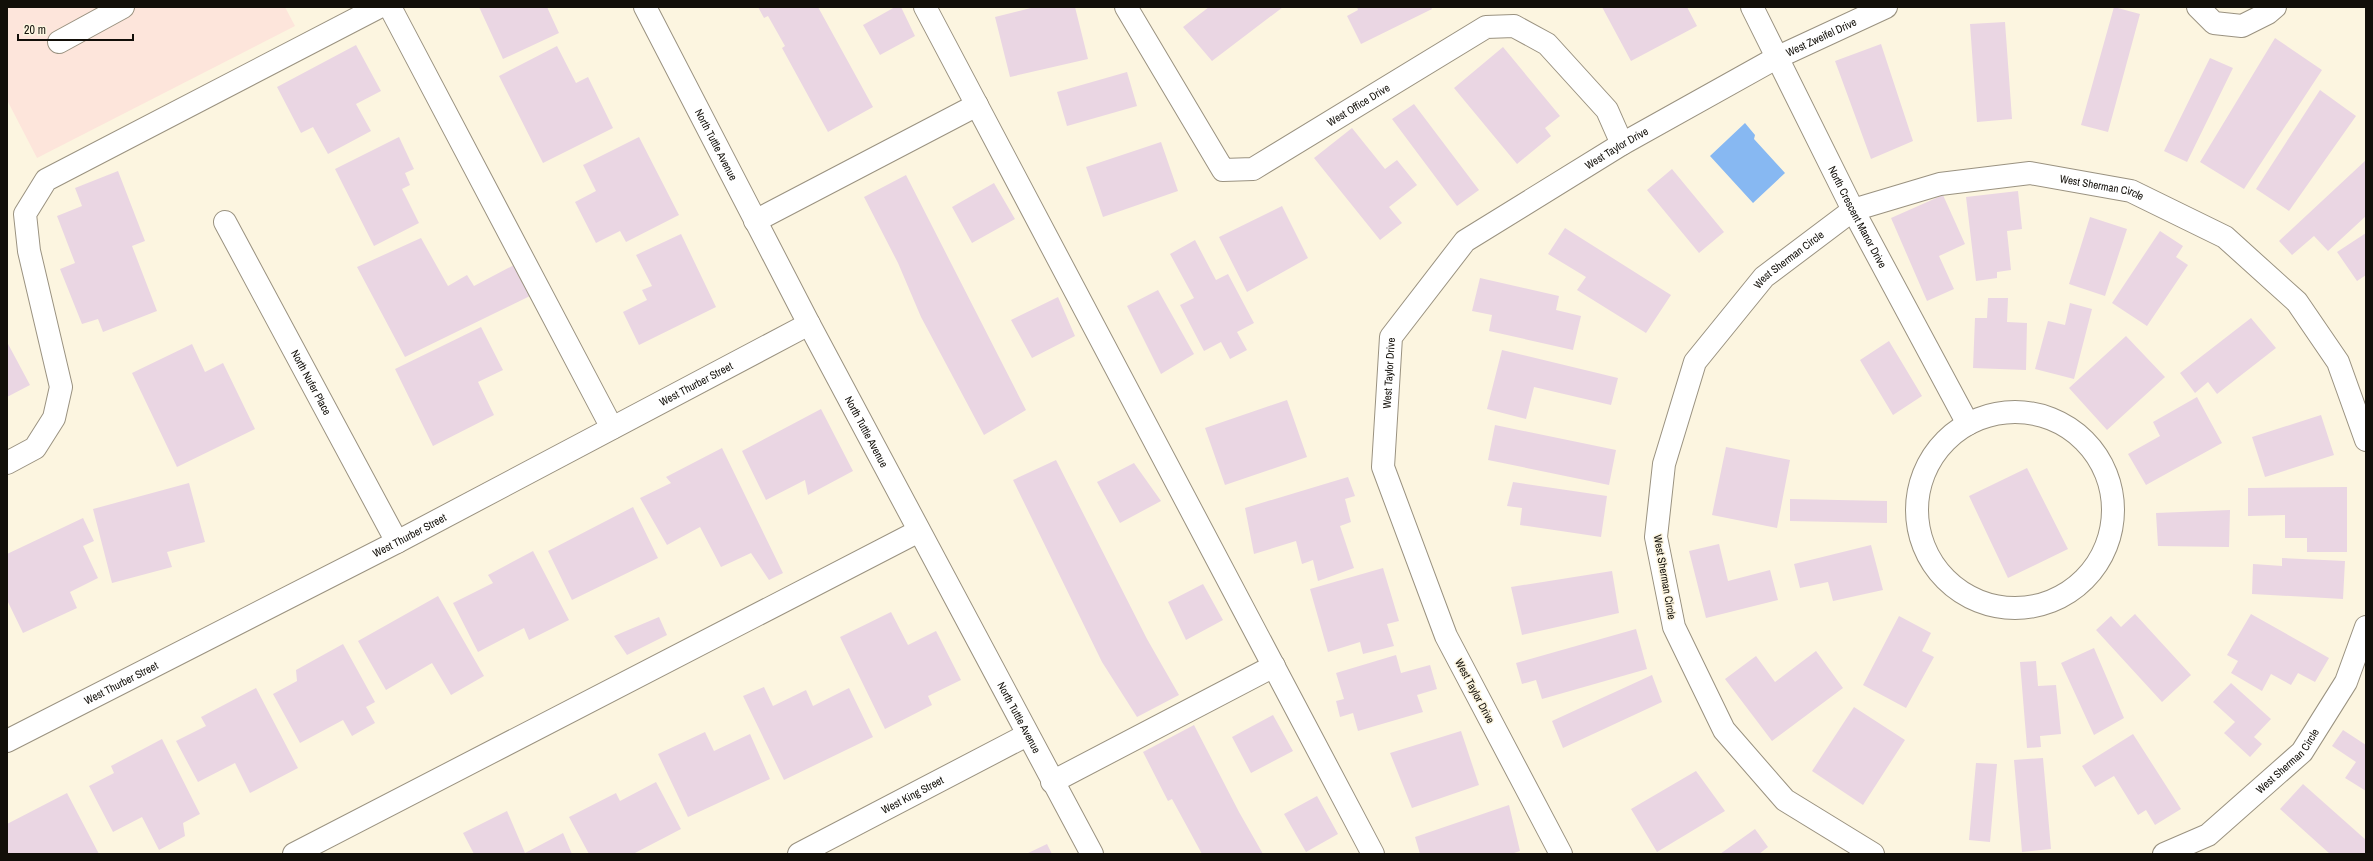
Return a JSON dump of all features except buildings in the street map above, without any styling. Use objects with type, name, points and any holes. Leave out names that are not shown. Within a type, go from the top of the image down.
[{"type":"street","points":[[59,42],[123,7]]},
{"type":"street","points":[[7,463],[35,448],[54,418],[61,387],[29,251],[25,214],[46,180],[379,7]]},
{"type":"street","points":[[390,7],[612,428]]},
{"type":"street","name":"North Tuttle Avenue","points":[[645,7],[755,221],[918,531],[1092,854]]},
{"type":"street","points":[[925,7],[1373,854]]},
{"type":"street","name":"West Office Drive","points":[[1126,7],[1223,170],[1253,169],[1486,26],[1514,26],[1547,44],[1607,110],[1622,144]]},
{"type":"street","name":"North Crescent Manor Drive","points":[[1752,7],[1853,210],[1968,424]]},
{"type":"street","name":"West Zweifel Drive","points":[[1778,57],[1886,7]]},
{"type":"street","points":[[2198,7],[2214,22],[2242,26],[2268,13],[2275,7]]},
{"type":"street","name":"West Taylor Drive","points":[[1561,854],[1446,636],[1383,467],[1390,337],[1465,241],[1622,144],[1778,57]]},
{"type":"street","points":[[755,221],[977,104]]},
{"type":"street","name":"West Sherman Circle","points":[[1873,854],[1785,800],[1724,730],[1674,627],[1656,537],[1664,464],[1695,362],[1764,277],[1853,210],[1940,184],[2030,173],[2131,191],[2225,237],[2297,302],[2338,362],[2366,440]]},
{"type":"street","name":"North Nufer Place","points":[[225,222],[397,542]]},
{"type":"street","name":"West Thurber Street","points":[[7,742],[397,542],[809,324]]},
{"type":"street","points":[[2023,412],[2051,418],[2076,432],[2095,453],[2108,478],[2112,513],[2110,535],[2098,561],[2080,583],[2055,599],[2026,607],[1996,607],[1968,596],[1944,578],[1926,554],[1917,526],[1918,496],[1922,481],[1927,467],[1944,442],[1968,424],[1994,414],[2023,412]]},
{"type":"street","points":[[294,854],[918,531]]},
{"type":"street","name":"West Sherman Circle","points":[[2164,854],[2208,835],[2302,752],[2346,682],[2366,627]]},
{"type":"street","points":[[1052,782],[1274,666]]},
{"type":"street","name":"West King Street","points":[[799,854],[1027,735]]},
{"type":"shaded area","points":[[7,7],[285,7],[295,26],[37,158],[7,100]]},
{"type":"water","points":[[1745,123],[1755,135],[1754,139],[1785,173],[1753,203],[1710,156]]}]
